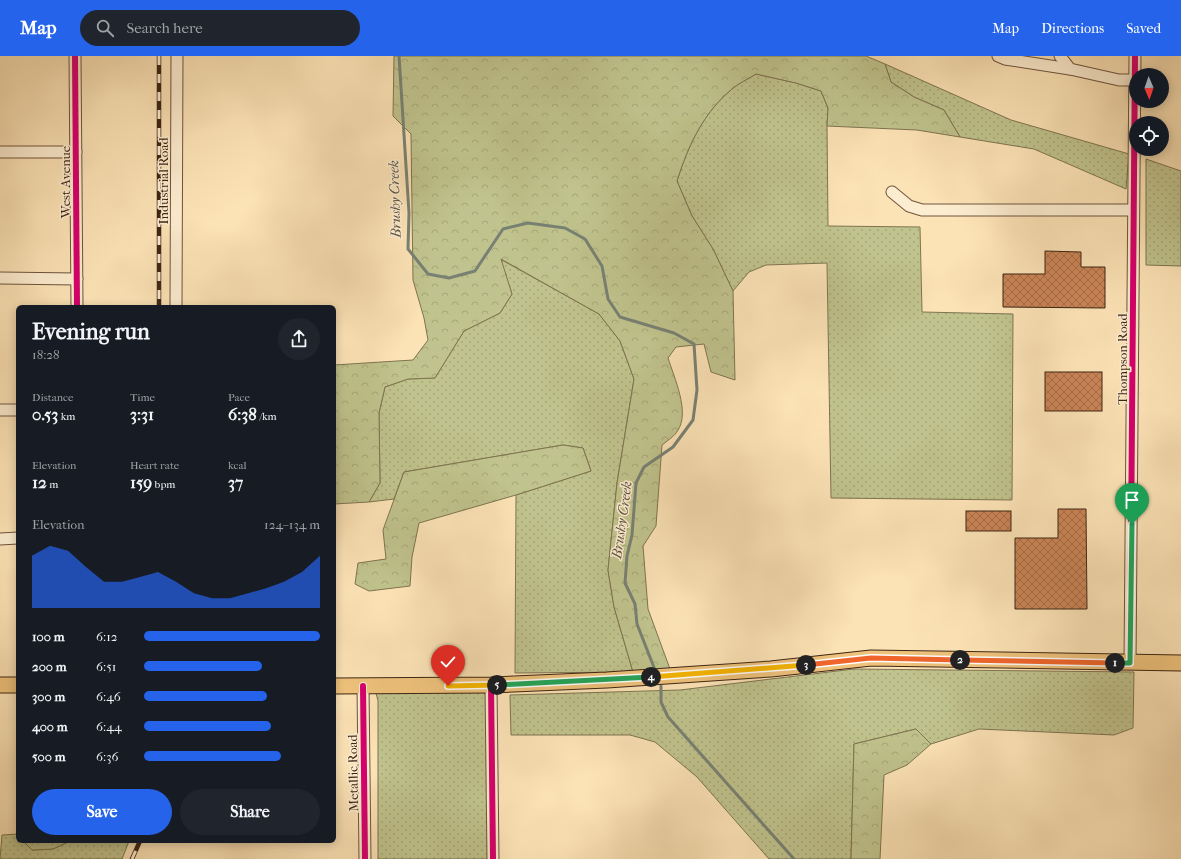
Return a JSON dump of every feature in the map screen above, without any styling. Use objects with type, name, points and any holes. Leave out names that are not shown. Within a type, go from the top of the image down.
[{"type":"main road","points":[[336,686],[491,686],[607,680],[771,669],[871,658],[1181,663]]},
{"type":"main road","points":[[0,685],[16,685]]},
{"type":"street","name":"West Avenue","points":[[75,56],[77,305]]},
{"type":"street","name":"Industrial Road","points":[[176,305],[177,56]]},
{"type":"street","points":[[998,56],[1004,59],[1070,69],[1119,80],[1129,80]]},
{"type":"street","points":[[1060,56],[1070,69]]},
{"type":"street","name":"Thompson Road","points":[[1134,68],[1135,56]]},
{"type":"street","name":"Thompson Road","points":[[1130,663],[1134,108]]},
{"type":"street","points":[[0,152],[76,152]]},
{"type":"street","points":[[892,192],[909,206],[922,210],[1133,210]]},
{"type":"street","points":[[0,278],[76,279]]},
{"type":"street","points":[[0,410],[16,410]]},
{"type":"street","points":[[0,539],[16,538]]},
{"type":"street","name":"Metallic Road","points":[[363,686],[365,859]]},
{"type":"street","points":[[491,686],[493,859]]},
{"type":"green space","points":[[394,56],[866,56],[885,64],[891,82],[914,97],[944,110],[960,137],[917,130],[827,126],[828,108],[821,91],[796,83],[756,74],[735,87],[722,98],[705,119],[698,131],[686,155],[677,181],[692,216],[713,249],[733,291],[735,380],[711,372],[704,344],[676,347],[668,358],[682,404],[681,423],[675,434],[662,445],[656,526],[643,546],[648,609],[670,669],[633,672],[614,607],[608,570],[617,483],[634,379],[620,341],[599,314],[501,259],[512,294],[500,313],[464,331],[435,378],[408,379],[385,387],[379,413],[380,483],[369,502],[336,504],[336,365],[413,360],[428,340],[424,318],[413,280],[411,134],[393,116]]},
{"type":"green space","points":[[885,64],[1011,120],[1129,154],[1126,189],[1034,149],[960,137],[944,110],[914,97],[891,82]]},
{"type":"green space","points":[[756,74],[796,83],[821,91],[828,108],[828,226],[920,227],[922,312],[1013,314],[1012,500],[831,498],[827,263],[766,265],[749,272],[733,291],[713,249],[692,216],[677,181],[686,155],[705,119],[722,98],[732,89]]},
{"type":"green space","points":[[1146,159],[1181,171],[1181,266],[1146,265]]},
{"type":"green space","points":[[500,259],[599,314],[620,341],[634,379],[617,483],[608,570],[614,607],[633,672],[515,673],[516,495],[591,471],[583,448],[563,445],[404,472],[394,499],[369,502],[380,483],[379,413],[385,387],[408,379],[435,378],[464,331],[500,313],[512,294]]},
{"type":"green space","points":[[563,445],[583,448],[591,471],[516,495],[419,523],[412,557],[410,586],[369,591],[355,584],[358,563],[386,559],[383,530],[404,472]]},
{"type":"green space","points":[[854,669],[1134,672],[1133,728],[1114,735],[979,729],[931,744],[916,729],[854,744],[851,859],[769,859],[697,777],[655,742],[630,735],[511,735],[510,695],[680,690]]},
{"type":"green space","points":[[483,692],[492,700],[492,859],[378,859],[378,701],[376,693]]},
{"type":"green space","points":[[916,729],[931,744],[907,765],[884,775],[880,859],[851,859],[854,744]]},
{"type":"green space","points":[[16,834],[16,843],[25,843],[32,850],[53,849],[66,843],[128,843],[122,859],[0,859],[2,835]]},
{"type":"green space","points":[[25,843],[66,843],[53,849],[32,850]]},
{"type":"building","points":[[1045,251],[1081,252],[1081,267],[1105,267],[1105,308],[1003,307],[1003,274],[1045,274]]},
{"type":"building","points":[[1045,372],[1102,372],[1102,411],[1045,411]]},
{"type":"building","points":[[1058,509],[1086,509],[1087,609],[1015,609],[1015,538],[1058,538]]},
{"type":"building","points":[[966,511],[1011,511],[1011,531],[966,531]]},
{"type":"waterway","name":"Brushy Creek","points":[[399,56],[409,213],[408,249],[428,274],[449,278],[475,271],[503,229],[528,223],[565,228],[585,239],[602,266],[608,299],[620,317],[674,333],[694,344],[697,390],[693,420],[673,447],[644,467],[636,483],[632,535],[627,556],[625,583],[635,604],[637,624],[655,670]]},
{"type":"waterway","name":"Brushy Creek","points":[[661,686],[661,702],[668,717],[794,859]]},
{"type":"railway","points":[[159,56],[159,305]]},
{"type":"railway","points":[[132,859],[139,843]]},
{"type":"cycle path","points":[[75,56],[77,305]]},
{"type":"cycle path","points":[[1130,663],[1135,56]]},
{"type":"cycle path","points":[[491,685],[493,859]]},
{"type":"cycle path","points":[[363,686],[365,859]]},
{"type":"route","points":[[448,686],[491,686],[607,680],[771,669],[871,658],[1130,663],[1132,524]]}]
